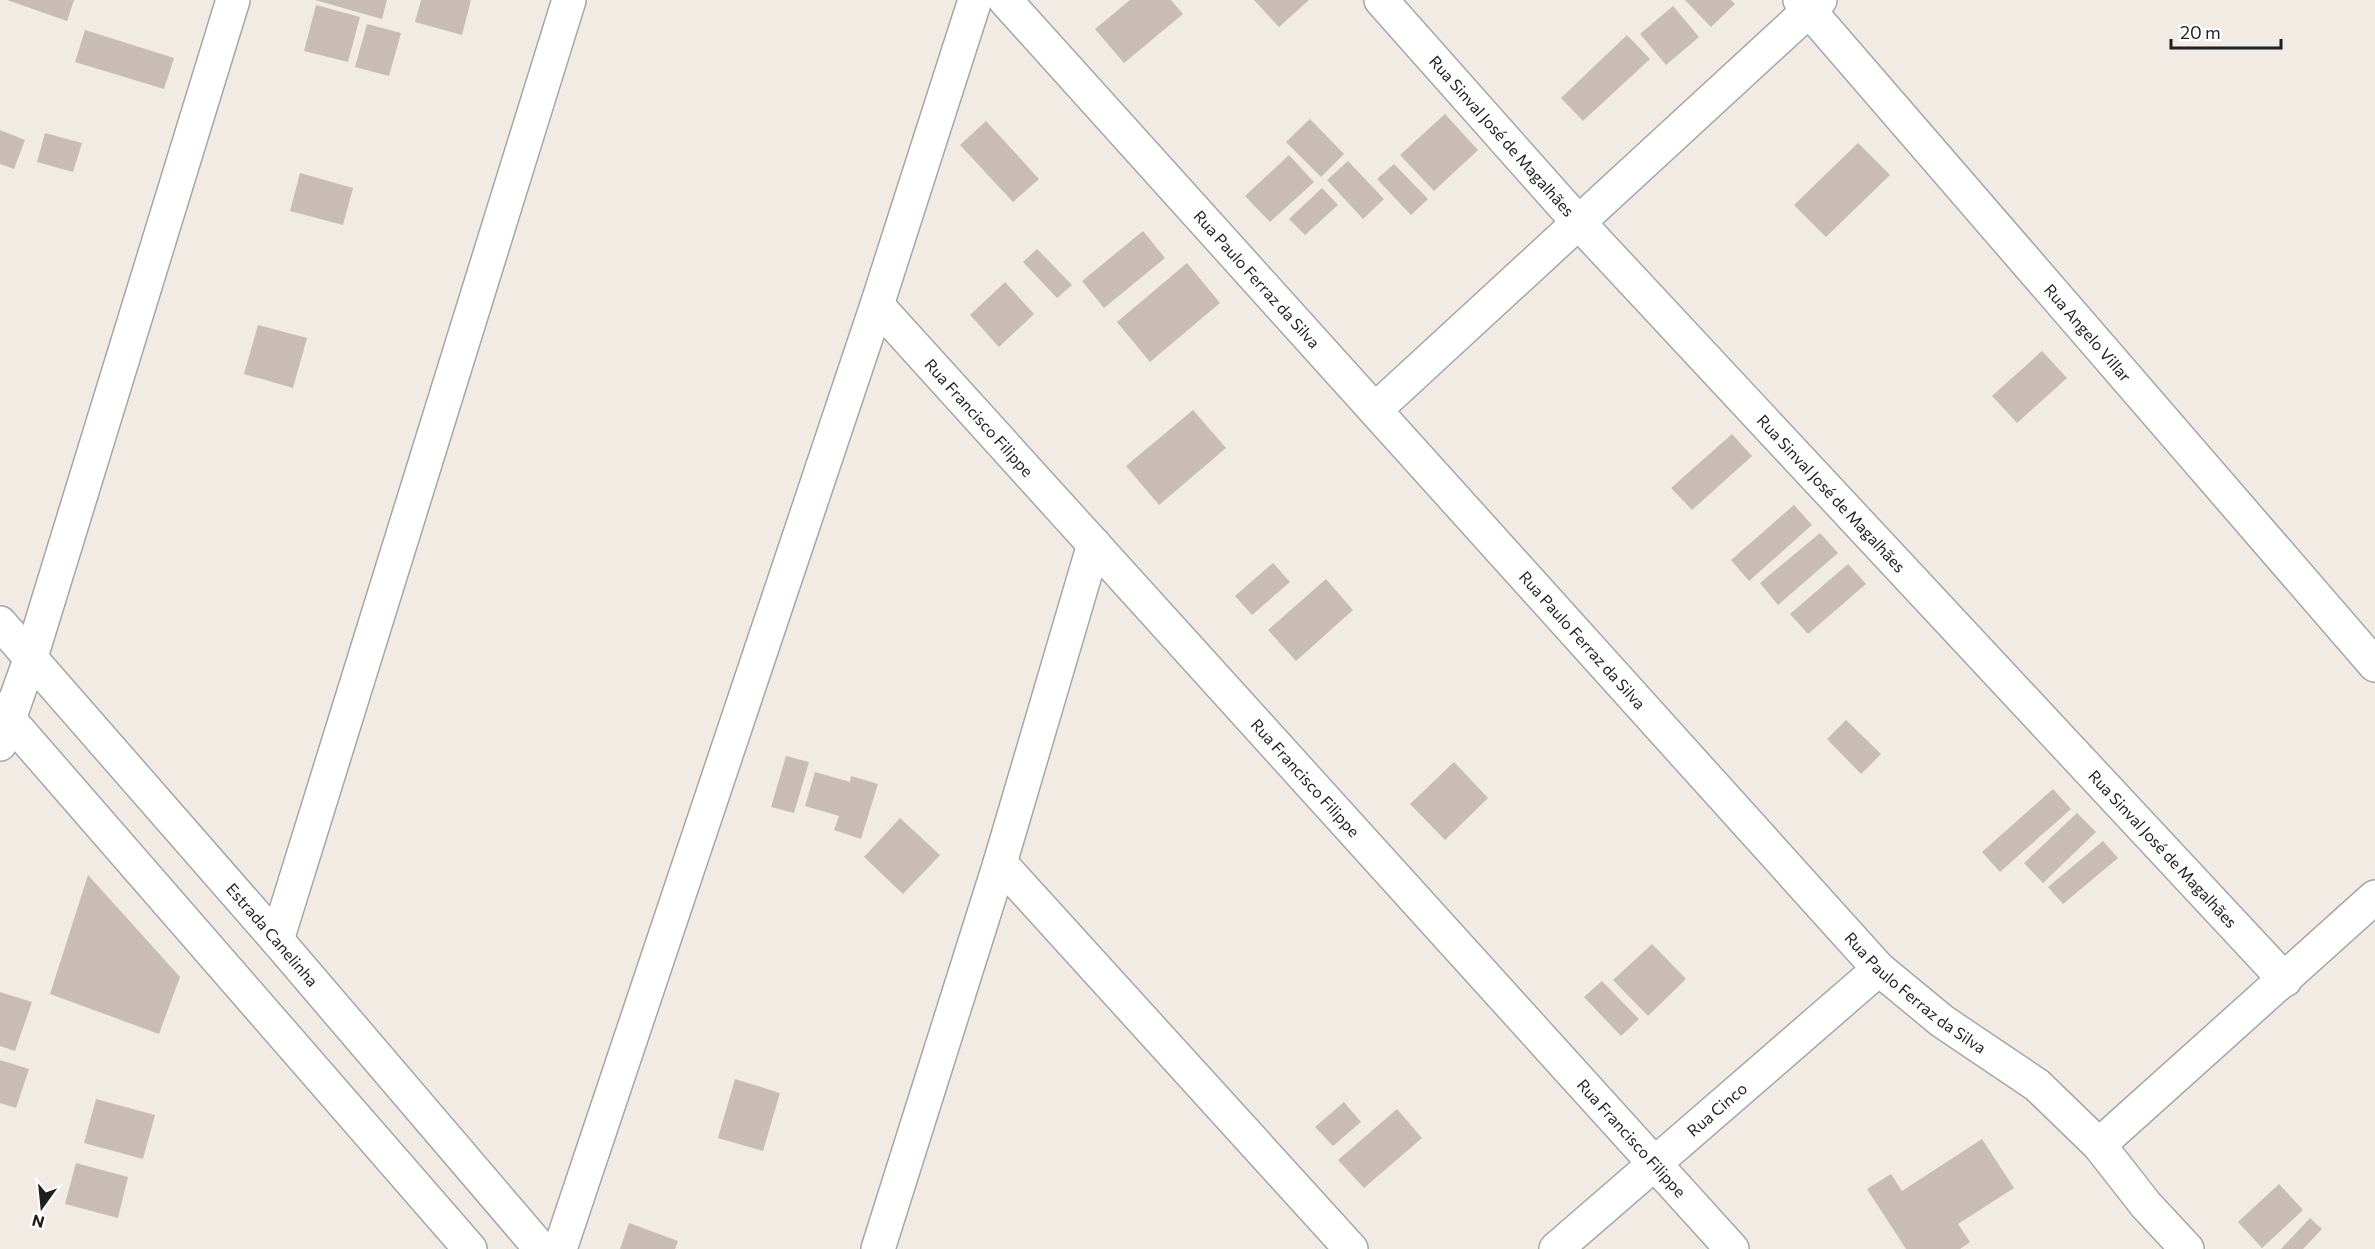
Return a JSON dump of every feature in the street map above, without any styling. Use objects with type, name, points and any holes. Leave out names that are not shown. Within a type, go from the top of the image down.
[{"type":"street","points":[[233,0],[31,657],[3,724],[470,1249]]},
{"type":"street","points":[[277,940],[569,0]]},
{"type":"street","points":[[560,1249],[877,305],[975,0]]},
{"type":"street","name":"Rua Paulo Ferraz da Silva","points":[[1005,0],[1879,969],[1942,1021],[2037,1085],[2099,1145],[2146,1205],[2187,1249]]},
{"type":"street","name":"Rua Sinval José de Magalhães","points":[[1381,0],[1579,223],[2285,980]]},
{"type":"street","points":[[1375,411],[1579,223],[1810,3]]},
{"type":"street","name":"Rua Angelo Villar","points":[[1810,3],[2375,665]]},
{"type":"street","name":"Rua Francisco Filippe","points":[[877,305],[1732,1249]]},
{"type":"street","points":[[878,1249],[1000,863],[1094,544]]},
{"type":"street","name":"Estrada Canelinha","points":[[0,623],[277,940],[541,1249]]},
{"type":"street","points":[[1000,863],[1351,1249]]},
{"type":"street","points":[[2099,1145],[2375,897]]},
{"type":"street","name":"Rua Cinco","points":[[1556,1249],[1879,969]]},
{"type":"building","points":[[7,0],[74,0],[67,21]]},
{"type":"building","points":[[315,0],[387,0],[382,19]]},
{"type":"building","points":[[421,0],[471,0],[462,35],[415,22]]},
{"type":"building","points":[[1130,0],[1171,0],[1183,14],[1124,63],[1095,29]]},
{"type":"building","points":[[1254,0],[1309,0],[1279,27]]},
{"type":"building","points":[[1685,0],[1731,0],[1735,4],[1711,27]]},
{"type":"building","points":[[316,5],[360,17],[348,62],[304,51]]},
{"type":"building","points":[[1673,6],[1699,37],[1666,65],[1640,34]]},
{"type":"building","points":[[367,24],[401,33],[389,76],[355,67]]},
{"type":"building","points":[[85,30],[174,58],[164,89],[75,62]]},
{"type":"building","points":[[1627,35],[1650,59],[1583,121],[1561,98]]},
{"type":"building","points":[[1445,114],[1478,150],[1434,191],[1400,155]]},
{"type":"building","points":[[1310,119],[1344,154],[1321,177],[1286,142]]},
{"type":"building","points":[[986,121],[1039,179],[1013,202],[960,145]]},
{"type":"building","points":[[0,130],[25,140],[14,169],[0,164]]},
{"type":"building","points":[[45,133],[82,143],[73,172],[37,162]]},
{"type":"building","points":[[1858,143],[1890,175],[1826,237],[1794,205]]},
{"type":"building","points":[[1289,155],[1314,182],[1270,222],[1245,196]]},
{"type":"building","points":[[1348,161],[1384,199],[1363,219],[1327,180]]},
{"type":"building","points":[[1394,164],[1428,199],[1411,215],[1377,179]]},
{"type":"building","points":[[300,173],[353,188],[343,225],[290,211]]},
{"type":"building","points":[[1322,188],[1338,205],[1305,235],[1289,219]]},
{"type":"building","points":[[1143,231],[1165,258],[1104,308],[1082,281]]},
{"type":"building","points":[[1037,249],[1072,285],[1057,298],[1023,262]]},
{"type":"building","points":[[1187,263],[1220,303],[1150,362],[1117,322]]},
{"type":"building","points":[[1005,282],[1034,314],[999,347],[970,315]]},
{"type":"building","points":[[258,325],[307,338],[293,388],[244,374]]},
{"type":"building","points":[[2042,351],[2067,378],[2017,423],[1992,396]]},
{"type":"building","points":[[1193,410],[1226,448],[1159,505],[1126,466]]},
{"type":"building","points":[[1732,434],[1752,456],[1692,510],[1671,488]]},
{"type":"building","points":[[1794,505],[1812,525],[1749,581],[1731,560]]},
{"type":"building","points":[[1820,533],[1838,553],[1778,605],[1760,583]]},
{"type":"building","points":[[1273,563],[1290,582],[1252,615],[1235,596]]},
{"type":"building","points":[[1848,564],[1866,584],[1808,634],[1790,614]]},
{"type":"building","points":[[1326,579],[1353,610],[1296,661],[1268,630]]},
{"type":"building","points":[[1846,720],[1881,754],[1861,774],[1827,739]]},
{"type":"building","points":[[786,756],[809,762],[794,813],[771,807]]},
{"type":"building","points":[[1454,762],[1488,798],[1445,840],[1410,804]]},
{"type":"building","points":[[815,772],[850,782],[851,776],[878,784],[861,839],[834,830],[839,816],[805,806]]},
{"type":"building","points":[[2053,789],[2071,809],[2000,872],[1982,852]]},
{"type":"building","points":[[2077,813],[2096,832],[2043,883],[2024,863]]},
{"type":"building","points":[[900,818],[940,855],[903,894],[864,857]]},
{"type":"building","points":[[2103,841],[2118,858],[2063,904],[2048,887]]},
{"type":"building","points":[[88,875],[180,977],[159,1034],[50,994]]},
{"type":"building","points":[[1652,944],[1686,979],[1648,1016],[1613,980]]},
{"type":"building","points":[[1602,981],[1639,1019],[1621,1036],[1584,997]]},
{"type":"building","points":[[0,992],[32,1002],[15,1051],[0,1046]]},
{"type":"building","points":[[0,1060],[29,1069],[16,1108],[0,1103]]},
{"type":"building","points":[[735,1079],[780,1093],[763,1151],[718,1138]]},
{"type":"building","points":[[96,1099],[155,1115],[143,1159],[84,1143]]},
{"type":"building","points":[[1344,1102],[1361,1122],[1333,1146],[1315,1127]]},
{"type":"building","points":[[1397,1109],[1422,1138],[1364,1188],[1338,1160]]},
{"type":"building","points":[[1982,1139],[2014,1188],[1958,1224],[1970,1242],[1960,1249],[1906,1249],[1867,1189],[1891,1174],[1902,1191]]},
{"type":"building","points":[[76,1163],[128,1177],[118,1218],[65,1204]]},
{"type":"building","points":[[2279,1184],[2303,1210],[2262,1248],[2238,1222]]},
{"type":"building","points":[[2310,1218],[2322,1229],[2303,1249],[2281,1249]]},
{"type":"building","points":[[629,1223],[678,1241],[675,1249],[620,1249]]}]
